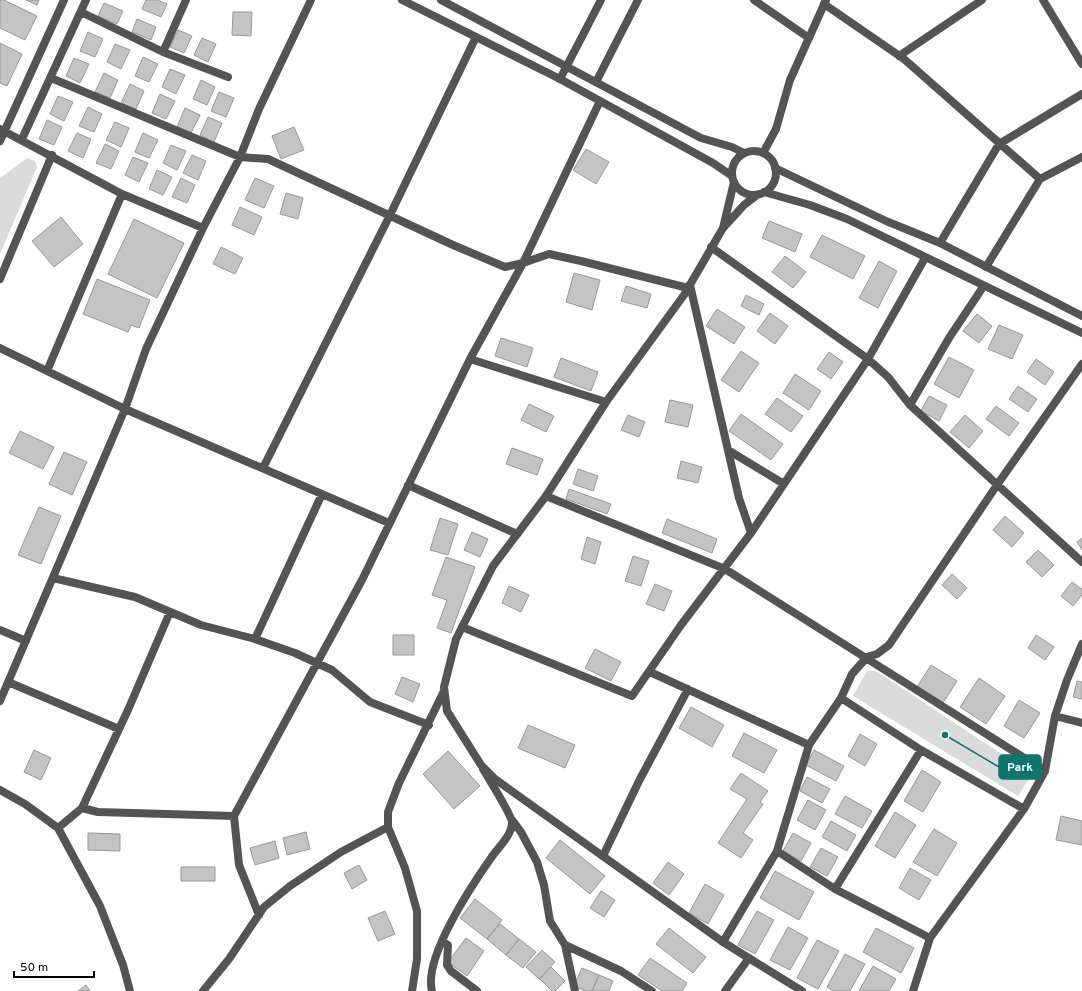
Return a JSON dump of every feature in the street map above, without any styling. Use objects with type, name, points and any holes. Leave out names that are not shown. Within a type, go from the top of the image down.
[{"type":"street","points":[[0,141],[3,130],[64,0]]},
{"type":"street","points":[[22,139],[86,0]]},
{"type":"street","points":[[163,52],[186,0]]},
{"type":"street","points":[[0,701],[125,409],[146,349],[203,228],[240,157],[259,109],[311,0]]},
{"type":"street","points":[[402,0],[560,79],[713,163],[733,179],[743,192],[761,193],[810,205],[848,219],[925,258],[1082,333]]},
{"type":"street","points":[[440,0],[700,138],[732,147],[744,153]]},
{"type":"street","points":[[560,79],[601,0]]},
{"type":"street","points":[[596,82],[638,0]]},
{"type":"street","points":[[754,0],[809,38]]},
{"type":"street","points":[[899,56],[982,0]]},
{"type":"street","points":[[1043,0],[1082,64]]},
{"type":"street","points":[[763,153],[776,129],[790,80],[825,2],[899,56],[1040,179]]},
{"type":"street","points":[[81,12],[163,52],[228,77]]},
{"type":"street","points":[[263,468],[390,215],[476,36]]},
{"type":"street","points":[[51,78],[240,157],[268,159],[453,245],[505,267],[523,263],[549,254],[689,287]]},
{"type":"street","points":[[940,243],[999,144],[1082,94]]},
{"type":"street","points":[[259,915],[239,865],[234,816],[362,580],[470,359],[523,263],[600,101]]},
{"type":"street","points":[[3,130],[122,194],[203,228]]},
{"type":"street","points":[[412,991],[417,959],[417,911],[405,868],[388,827],[388,812],[399,783],[429,725],[444,691],[456,639],[493,566],[546,496],[606,402],[689,287],[723,228],[744,206],[774,182],[775,168],[773,162],[763,153],[750,151],[744,153],[734,162],[733,179],[723,228]]},
{"type":"street","points":[[0,279],[52,155]]},
{"type":"street","points":[[986,267],[1040,179],[1082,157]]},
{"type":"street","points":[[775,168],[886,221],[940,243],[1082,316]]},
{"type":"street","points":[[47,371],[122,194]]},
{"type":"street","points":[[712,248],[868,359],[888,377],[910,405],[1082,562]]},
{"type":"street","points":[[462,627],[632,696],[681,625],[751,533],[868,359],[925,258]]},
{"type":"street","points":[[910,405],[949,338],[983,286]]},
{"type":"street","points":[[689,287],[739,498],[751,533]]},
{"type":"street","points":[[0,348],[125,409],[389,523]]},
{"type":"street","points":[[470,359],[606,402]]},
{"type":"street","points":[[723,942],[777,851],[809,745],[841,698],[852,674],[867,657],[877,654],[889,645],[997,485],[1082,364]]},
{"type":"street","points":[[728,450],[784,484]]},
{"type":"street","points":[[408,485],[517,534]]},
{"type":"street","points":[[255,639],[322,494]]},
{"type":"street","points":[[546,496],[725,569],[867,657],[1045,771]]},
{"type":"street","points":[[53,578],[135,597],[201,625],[255,639],[295,653],[332,670],[370,702],[429,725]]},
{"type":"street","points":[[58,828],[82,808],[119,729],[170,612]]},
{"type":"street","points":[[0,630],[26,641]]},
{"type":"street","points":[[913,991],[930,938],[1024,809],[1045,771],[1055,716],[1067,680],[1082,644]]},
{"type":"street","points":[[650,672],[809,745]]},
{"type":"street","points":[[8,682],[119,729]]},
{"type":"street","points":[[603,856],[639,781],[688,689]]},
{"type":"street","points":[[444,691],[447,711],[481,765],[512,820],[521,832],[537,862],[544,885],[550,921],[565,945],[575,991]]},
{"type":"street","points":[[841,698],[921,750],[1024,809]]},
{"type":"street","points":[[1055,716],[1082,723]]},
{"type":"street","points":[[835,889],[921,750]]},
{"type":"street","points":[[481,765],[495,778],[723,942],[802,991]]},
{"type":"street","points":[[0,790],[25,804],[58,828],[100,906],[123,965],[130,991]]},
{"type":"street","points":[[82,808],[98,812],[234,816]]},
{"type":"street","points":[[432,991],[429,982],[442,941],[474,883],[511,832],[512,820]]},
{"type":"street","points":[[203,991],[229,959],[264,907],[290,886],[341,852],[388,827]]},
{"type":"street","points":[[777,851],[835,889],[930,938]]},
{"type":"street","points":[[442,941],[448,945],[447,965],[451,971],[477,991]]},
{"type":"street","points":[[565,945],[621,971],[652,991]]},
{"type":"street","points":[[725,991],[749,958]]},
{"type":"shaded area","points":[[27,158],[35,161],[37,167],[0,254],[0,178]]},
{"type":"shaded area","points":[[867,671],[876,671],[1032,774],[1018,796],[853,696]]},
{"type":"building","points":[[0,0],[4,0],[37,16],[25,40],[0,28]]},
{"type":"building","points":[[26,0],[39,0],[37,5]]},
{"type":"building","points":[[146,0],[157,0],[167,4],[161,17],[142,9]]},
{"type":"building","points":[[104,3],[123,11],[117,24],[98,16]]},
{"type":"building","points":[[233,12],[252,12],[251,36],[232,35]]},
{"type":"building","points":[[137,19],[156,27],[151,40],[132,32]]},
{"type":"building","points":[[178,30],[192,36],[184,53],[170,47]]},
{"type":"building","points":[[88,32],[103,39],[95,57],[80,51]]},
{"type":"building","points":[[202,38],[216,44],[208,62],[194,55]]},
{"type":"building","points":[[0,43],[22,54],[7,86],[0,83]]},
{"type":"building","points":[[115,44],[130,50],[121,69],[107,62]]},
{"type":"building","points":[[143,57],[158,64],[149,82],[135,76]]},
{"type":"building","points":[[74,58],[89,64],[80,83],[66,76]]},
{"type":"building","points":[[170,69],[185,75],[176,94],[162,87]]},
{"type":"building","points":[[104,73],[118,80],[110,98],[95,92]]},
{"type":"building","points":[[201,80],[215,87],[207,105],[193,99]]},
{"type":"building","points":[[130,84],[144,91],[136,109],[121,103]]},
{"type":"building","points":[[219,92],[234,98],[226,117],[211,111]]},
{"type":"building","points":[[160,94],[175,101],[166,119],[152,113]]},
{"type":"building","points":[[58,96],[73,102],[64,121],[50,114]]},
{"type":"building","points":[[88,107],[102,114],[94,132],[79,126]]},
{"type":"building","points":[[185,108],[200,115],[191,133],[177,127]]},
{"type":"building","points":[[208,117],[222,123],[214,142],[200,135]]},
{"type":"building","points":[[47,120],[62,127],[54,145],[39,139]]},
{"type":"building","points":[[115,122],[129,128],[121,147],[106,140]]},
{"type":"building","points":[[294,127],[304,150],[281,159],[272,136]]},
{"type":"building","points":[[77,133],[91,139],[83,158],[68,151]]},
{"type":"building","points":[[143,133],[158,140],[149,158],[135,152]]},
{"type":"building","points":[[105,144],[119,151],[111,169],[96,163]]},
{"type":"building","points":[[171,145],[186,151],[177,170],[163,163]]},
{"type":"building","points":[[586,149],[609,162],[596,184],[573,170]]},
{"type":"building","points":[[192,155],[206,161],[198,180],[183,173]]},
{"type":"building","points":[[133,157],[148,163],[139,182],[125,175]]},
{"type":"building","points":[[157,170],[172,177],[163,195],[149,189]]},
{"type":"building","points":[[181,178],[195,185],[187,203],[172,197]]},
{"type":"building","points":[[255,178],[274,186],[264,208],[245,200]]},
{"type":"building","points":[[286,193],[303,198],[298,219],[280,214]]},
{"type":"building","points":[[240,207],[262,217],[254,235],[232,225]]},
{"type":"building","points":[[61,217],[83,244],[54,267],[32,241]]},
{"type":"building","points":[[134,219],[184,243],[157,298],[108,274]]},
{"type":"building","points":[[769,221],[802,234],[795,252],[762,238]]},
{"type":"building","points":[[822,235],[865,256],[853,279],[810,257]]},
{"type":"building","points":[[221,247],[243,258],[235,274],[213,264]]},
{"type":"building","points":[[785,256],[806,272],[793,288],[772,272]]},
{"type":"building","points":[[879,261],[897,271],[878,308],[859,298]]},
{"type":"building","points":[[574,273],[600,280],[592,310],[566,302]]},
{"type":"building","points":[[97,279],[150,300],[139,328],[131,325],[128,332],[83,314]]},
{"type":"building","points":[[626,286],[651,294],[647,308],[621,301]]},
{"type":"building","points":[[746,295],[764,304],[759,315],[741,306]]},
{"type":"building","points":[[717,309],[745,327],[734,344],[706,326]]},
{"type":"building","points":[[770,313],[788,326],[775,344],[757,331]]},
{"type":"building","points":[[977,314],[992,326],[979,343],[963,331]]},
{"type":"building","points":[[999,325],[1023,335],[1012,359],[988,349]]},
{"type":"building","points":[[501,338],[533,348],[527,367],[495,356]]},
{"type":"building","points":[[741,351],[759,363],[739,392],[721,380]]},
{"type":"building","points":[[829,352],[843,362],[831,379],[817,369]]},
{"type":"building","points":[[949,357],[974,370],[959,398],[934,384]]},
{"type":"building","points":[[561,358],[598,372],[591,391],[554,377]]},
{"type":"building","points":[[1036,359],[1054,372],[1045,385],[1027,372]]},
{"type":"building","points":[[795,374],[821,391],[809,410],[783,393]]},
{"type":"building","points":[[1018,386],[1037,399],[1028,412],[1009,399]]},
{"type":"building","points":[[929,396],[947,405],[939,421],[921,411]]},
{"type":"building","points":[[777,398],[803,416],[791,432],[765,414]]},
{"type":"building","points":[[670,400],[693,405],[688,427],[665,422]]},
{"type":"building","points":[[529,404],[554,416],[546,432],[521,420]]},
{"type":"building","points":[[996,406],[1019,423],[1009,436],[986,419]]},
{"type":"building","points":[[741,414],[783,444],[771,460],[729,431]]},
{"type":"building","points":[[628,415],[645,422],[639,437],[621,430]]},
{"type":"building","points":[[965,415],[983,431],[969,448],[950,432]]},
{"type":"building","points":[[20,431],[54,447],[43,469],[9,453]]},
{"type":"building","points":[[512,448],[543,459],[537,475],[506,464]]},
{"type":"building","points":[[64,452],[87,462],[72,495],[49,484]]},
{"type":"building","points":[[681,461],[702,467],[698,483],[677,478]]},
{"type":"building","points":[[578,469],[598,476],[593,491],[573,484]]},
{"type":"building","points":[[569,489],[611,504],[607,514],[566,499]]},
{"type":"building","points":[[39,507],[61,516],[41,564],[18,555]]},
{"type":"building","points":[[1005,516],[1024,533],[1012,547],[993,530]]},
{"type":"building","points":[[440,518],[458,524],[448,555],[430,550]]},
{"type":"building","points":[[667,519],[717,539],[712,553],[662,533]]},
{"type":"building","points":[[472,532],[488,539],[480,557],[464,550]]},
{"type":"building","points":[[587,537],[601,542],[595,564],[581,559]]},
{"type":"building","points":[[1082,538],[1082,550],[1077,542]]},
{"type":"building","points":[[1038,550],[1054,565],[1042,577],[1026,562]]},
{"type":"building","points":[[633,556],[649,561],[641,586],[625,581]]},
{"type":"building","points":[[446,557],[475,567],[451,633],[437,628],[447,600],[432,595]]},
{"type":"building","points":[[952,574],[967,588],[957,599],[942,585]]},
{"type":"building","points":[[1072,582],[1082,589],[1082,595],[1073,606],[1061,596]]},
{"type":"building","points":[[655,584],[672,591],[664,611],[646,604]]},
{"type":"building","points":[[509,586],[529,595],[521,612],[502,603]]},
{"type":"building","points":[[393,635],[414,635],[414,655],[393,655]]},
{"type":"building","points":[[1036,635],[1054,647],[1045,660],[1028,648]]},
{"type":"building","points":[[595,649],[621,662],[611,681],[585,668]]},
{"type":"building","points":[[931,665],[957,681],[943,703],[917,687]]},
{"type":"building","points":[[402,677],[420,684],[413,702],[395,694]]},
{"type":"building","points":[[979,678],[1005,696],[986,724],[960,707]]},
{"type":"building","points":[[1077,681],[1082,682],[1082,699],[1073,697]]},
{"type":"building","points":[[1019,700],[1040,713],[1024,738],[1004,726]]},
{"type":"building","points":[[691,707],[724,725],[712,747],[679,728]]},
{"type":"building","points":[[528,725],[575,745],[565,768],[518,748]]},
{"type":"building","points":[[744,733],[777,750],[764,773],[732,756]]},
{"type":"building","points":[[860,734],[877,744],[865,766],[848,756]]},
{"type":"building","points":[[34,750],[51,758],[41,780],[24,772]]},
{"type":"building","points":[[814,750],[844,766],[836,781],[806,765]]},
{"type":"building","points":[[448,751],[480,786],[454,809],[423,774]]},
{"type":"building","points":[[922,770],[941,782],[923,812],[904,801]]},
{"type":"building","points":[[741,773],[768,791],[760,802],[763,804],[743,833],[753,840],[741,858],[718,843],[747,799],[730,789]]},
{"type":"building","points":[[807,777],[830,789],[822,803],[800,791]]},
{"type":"building","points":[[845,796],[872,811],[862,828],[835,814]]},
{"type":"building","points":[[808,800],[826,810],[815,830],[797,820]]},
{"type":"building","points":[[895,812],[916,825],[895,858],[875,846]]},
{"type":"building","points":[[1061,816],[1082,821],[1082,845],[1056,840]]},
{"type":"building","points":[[831,821],[856,835],[847,851],[822,837]]},
{"type":"building","points":[[934,829],[957,843],[937,876],[913,862]]},
{"type":"building","points":[[306,832],[310,849],[287,855],[283,838]]},
{"type":"building","points":[[88,833],[120,834],[120,851],[88,850]]},
{"type":"building","points":[[793,833],[811,843],[801,861],[783,851]]},
{"type":"building","points":[[560,840],[605,876],[590,894],[546,858]]},
{"type":"building","points":[[275,841],[279,858],[255,865],[250,848]]},
{"type":"building","points":[[821,848],[838,857],[827,876],[810,867]]},
{"type":"building","points":[[668,862],[684,874],[669,895],[653,883]]},
{"type":"building","points":[[359,865],[367,880],[352,889],[344,873]]},
{"type":"building","points":[[181,867],[215,867],[215,881],[181,881]]},
{"type":"building","points":[[910,868],[931,880],[919,900],[899,888]]},
{"type":"building","points":[[775,871],[814,892],[799,920],[760,898]]},
{"type":"building","points":[[705,884],[724,895],[708,924],[689,913]]},
{"type":"building","points":[[601,891],[615,900],[604,917],[590,908]]},
{"type":"building","points":[[475,899],[502,920],[487,939],[460,918]]},
{"type":"building","points":[[385,911],[395,934],[378,941],[368,918]]},
{"type":"building","points":[[757,911],[774,920],[755,954],[738,945]]},
{"type":"building","points":[[500,924],[519,939],[506,955],[487,939]]},
{"type":"building","points":[[788,927],[808,938],[790,970],[770,960]]},
{"type":"building","points":[[669,928],[706,957],[693,973],[656,944]]},
{"type":"building","points":[[876,928],[914,948],[901,973],[863,952]]},
{"type":"building","points":[[466,938],[484,951],[467,976],[448,962]]},
{"type":"building","points":[[519,939],[536,952],[523,968],[506,955]]},
{"type":"building","points":[[817,940],[839,951],[818,989],[797,978]]},
{"type":"building","points":[[542,950],[555,962],[539,979],[526,967]]},
{"type":"building","points":[[845,954],[865,964],[850,991],[833,991],[827,987]]},
{"type":"building","points":[[650,958],[687,983],[682,991],[662,991],[638,975]]},
{"type":"building","points":[[873,966],[896,979],[889,991],[859,991]]},
{"type":"building","points":[[551,967],[565,981],[555,991],[552,991],[540,979]]},
{"type":"building","points":[[582,968],[599,975],[592,991],[585,991],[574,986]]},
{"type":"building","points":[[599,975],[613,981],[609,991],[592,991]]},
{"type":"building","points":[[86,985],[90,991],[78,991]]},
{"type":"place","name":"Park","points":[[945,735]]}]
